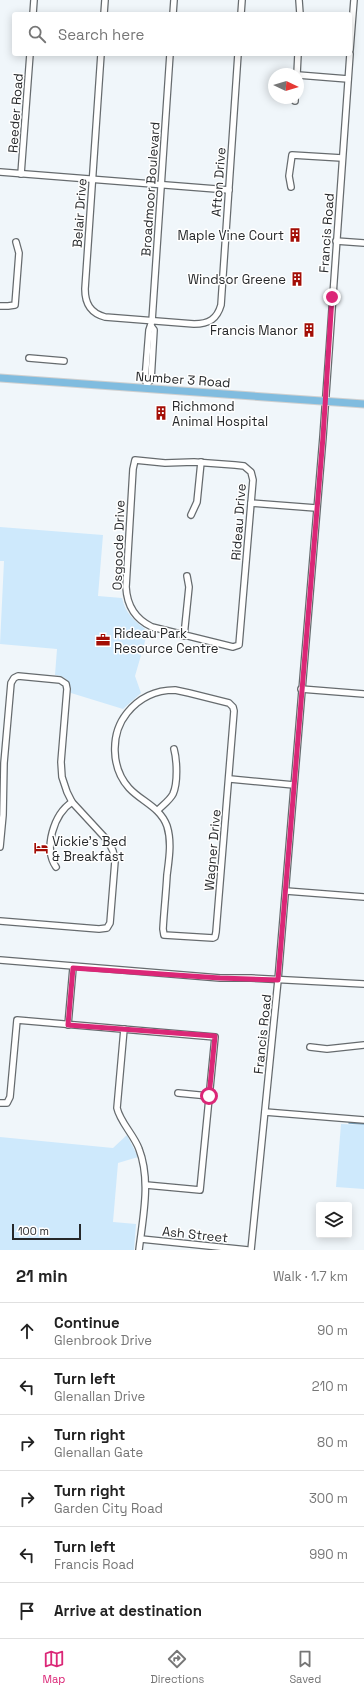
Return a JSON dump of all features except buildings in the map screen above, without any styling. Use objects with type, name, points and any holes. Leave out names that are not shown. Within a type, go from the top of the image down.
[{"type":"main road","name":"Number 3 Road","points":[[0,378],[147,386],[364,404]]},
{"type":"street","points":[[33,12],[34,0]]},
{"type":"street","points":[[104,12],[105,0]]},
{"type":"street","points":[[173,12],[174,0]]},
{"type":"street","points":[[241,12],[242,0]]},
{"type":"street","points":[[299,0],[300,12]]},
{"type":"street","points":[[352,25],[354,0]]},
{"type":"street","name":"Reeder Road","points":[[21,174],[30,56]]},
{"type":"street","name":"Belair Drive","points":[[101,56],[85,289],[87,304],[92,311],[100,316],[151,324]]},
{"type":"street","name":"Broadmoor Boulevard","points":[[147,386],[150,380],[154,330],[151,324],[170,56]]},
{"type":"street","name":"Afton Drive","points":[[151,324],[200,324],[212,320],[218,313],[222,300],[238,56]]},
{"type":"street","points":[[297,68],[298,56]]},
{"type":"street","name":"Francis Road","points":[[251,1250],[286,891],[325,401],[350,56]]},
{"type":"street","points":[[304,75],[348,79]]},
{"type":"street","points":[[291,186],[289,176],[292,155],[342,158]]},
{"type":"street","points":[[0,172],[229,190]]},
{"type":"street","points":[[336,241],[364,243]]},
{"type":"street","points":[[0,306],[15,305],[19,253],[16,242]]},
{"type":"street","points":[[29,358],[64,361]]},
{"type":"street","name":"Rideau Drive","points":[[135,460],[165,463],[201,462],[244,466],[249,469],[253,476],[239,645]]},
{"type":"street","name":"Osgoode Drive","points":[[135,460],[133,469],[126,587],[128,603],[132,611],[145,624],[152,627],[233,647],[239,645]]},
{"type":"street","points":[[191,515],[197,502],[201,462]]},
{"type":"street","points":[[251,503],[316,508]]},
{"type":"street","points":[[184,636],[189,587],[186,576]]},
{"type":"street","points":[[0,846],[3,815],[2,762],[11,686],[14,678],[21,676],[56,679],[62,681],[66,684],[67,692],[61,770],[65,787],[72,802],[108,842],[113,851],[115,861],[110,918],[107,928],[99,929],[0,921]]},
{"type":"street","name":"Wagner Drive","points":[[170,690],[199,695],[229,703],[233,707],[234,713],[230,779],[215,937],[164,935],[163,929],[170,841],[167,827],[158,810],[124,782],[117,766],[115,742],[117,731],[123,718],[138,702],[151,694],[170,690]]},
{"type":"street","points":[[301,690],[364,694]]},
{"type":"street","points":[[158,810],[167,802],[174,791],[176,762],[174,749]]},
{"type":"street","points":[[230,779],[294,785]]},
{"type":"street","points":[[56,867],[51,853],[54,827],[59,815],[72,802]]},
{"type":"street","points":[[286,891],[364,897]]},
{"type":"street","points":[[0,960],[73,968],[220,978],[364,984]]},
{"type":"street","points":[[68,1025],[73,968]]},
{"type":"street","points":[[0,1104],[7,1103],[10,1097],[17,1020],[215,1036],[200,1190],[146,1185]]},
{"type":"street","points":[[124,1029],[117,1108],[120,1116],[134,1137],[144,1164],[146,1185],[140,1250]]},
{"type":"street","points":[[310,1047],[327,1049],[364,1045]]},
{"type":"street","points":[[178,1093],[209,1096]]},
{"type":"street","points":[[265,1112],[364,1120]]},
{"type":"street","name":"Ash Street","points":[[141,1239],[248,1250]]},
{"type":"shaded area","points":[[0,527],[103,535],[98,596],[122,598],[123,603],[131,617],[148,631],[135,676],[141,693],[123,709],[71,693],[67,680],[55,675],[57,649],[0,644],[4,561],[0,561]]},
{"type":"shaded area","points":[[341,1124],[364,1125],[364,1189],[336,1187]]},
{"type":"shaded area","points":[[127,1135],[138,1157],[118,1163],[113,1222],[136,1224],[134,1250],[0,1250],[0,1137],[113,1148]]},
{"type":"waterway","points":[[349,1123],[364,1124]]},
{"type":"place","name":"Maple Vine Court","points":[[295,235]]},
{"type":"place","name":"Windsor Greene","points":[[297,279]]},
{"type":"place","name":"Francis Manor","points":[[309,330]]},
{"type":"place","name":"Richmond Animal Hospital","points":[[161,413]]},
{"type":"place","name":"Rideau Park Resource Centre","points":[[103,640]]},
{"type":"place","name":"Vickie's Bed & Breakfast","points":[[41,848]]},
{"type":"route","points":[[209,1096],[215,1036],[68,1025],[73,968],[220,978],[278,980],[323,437],[332,297]]}]
